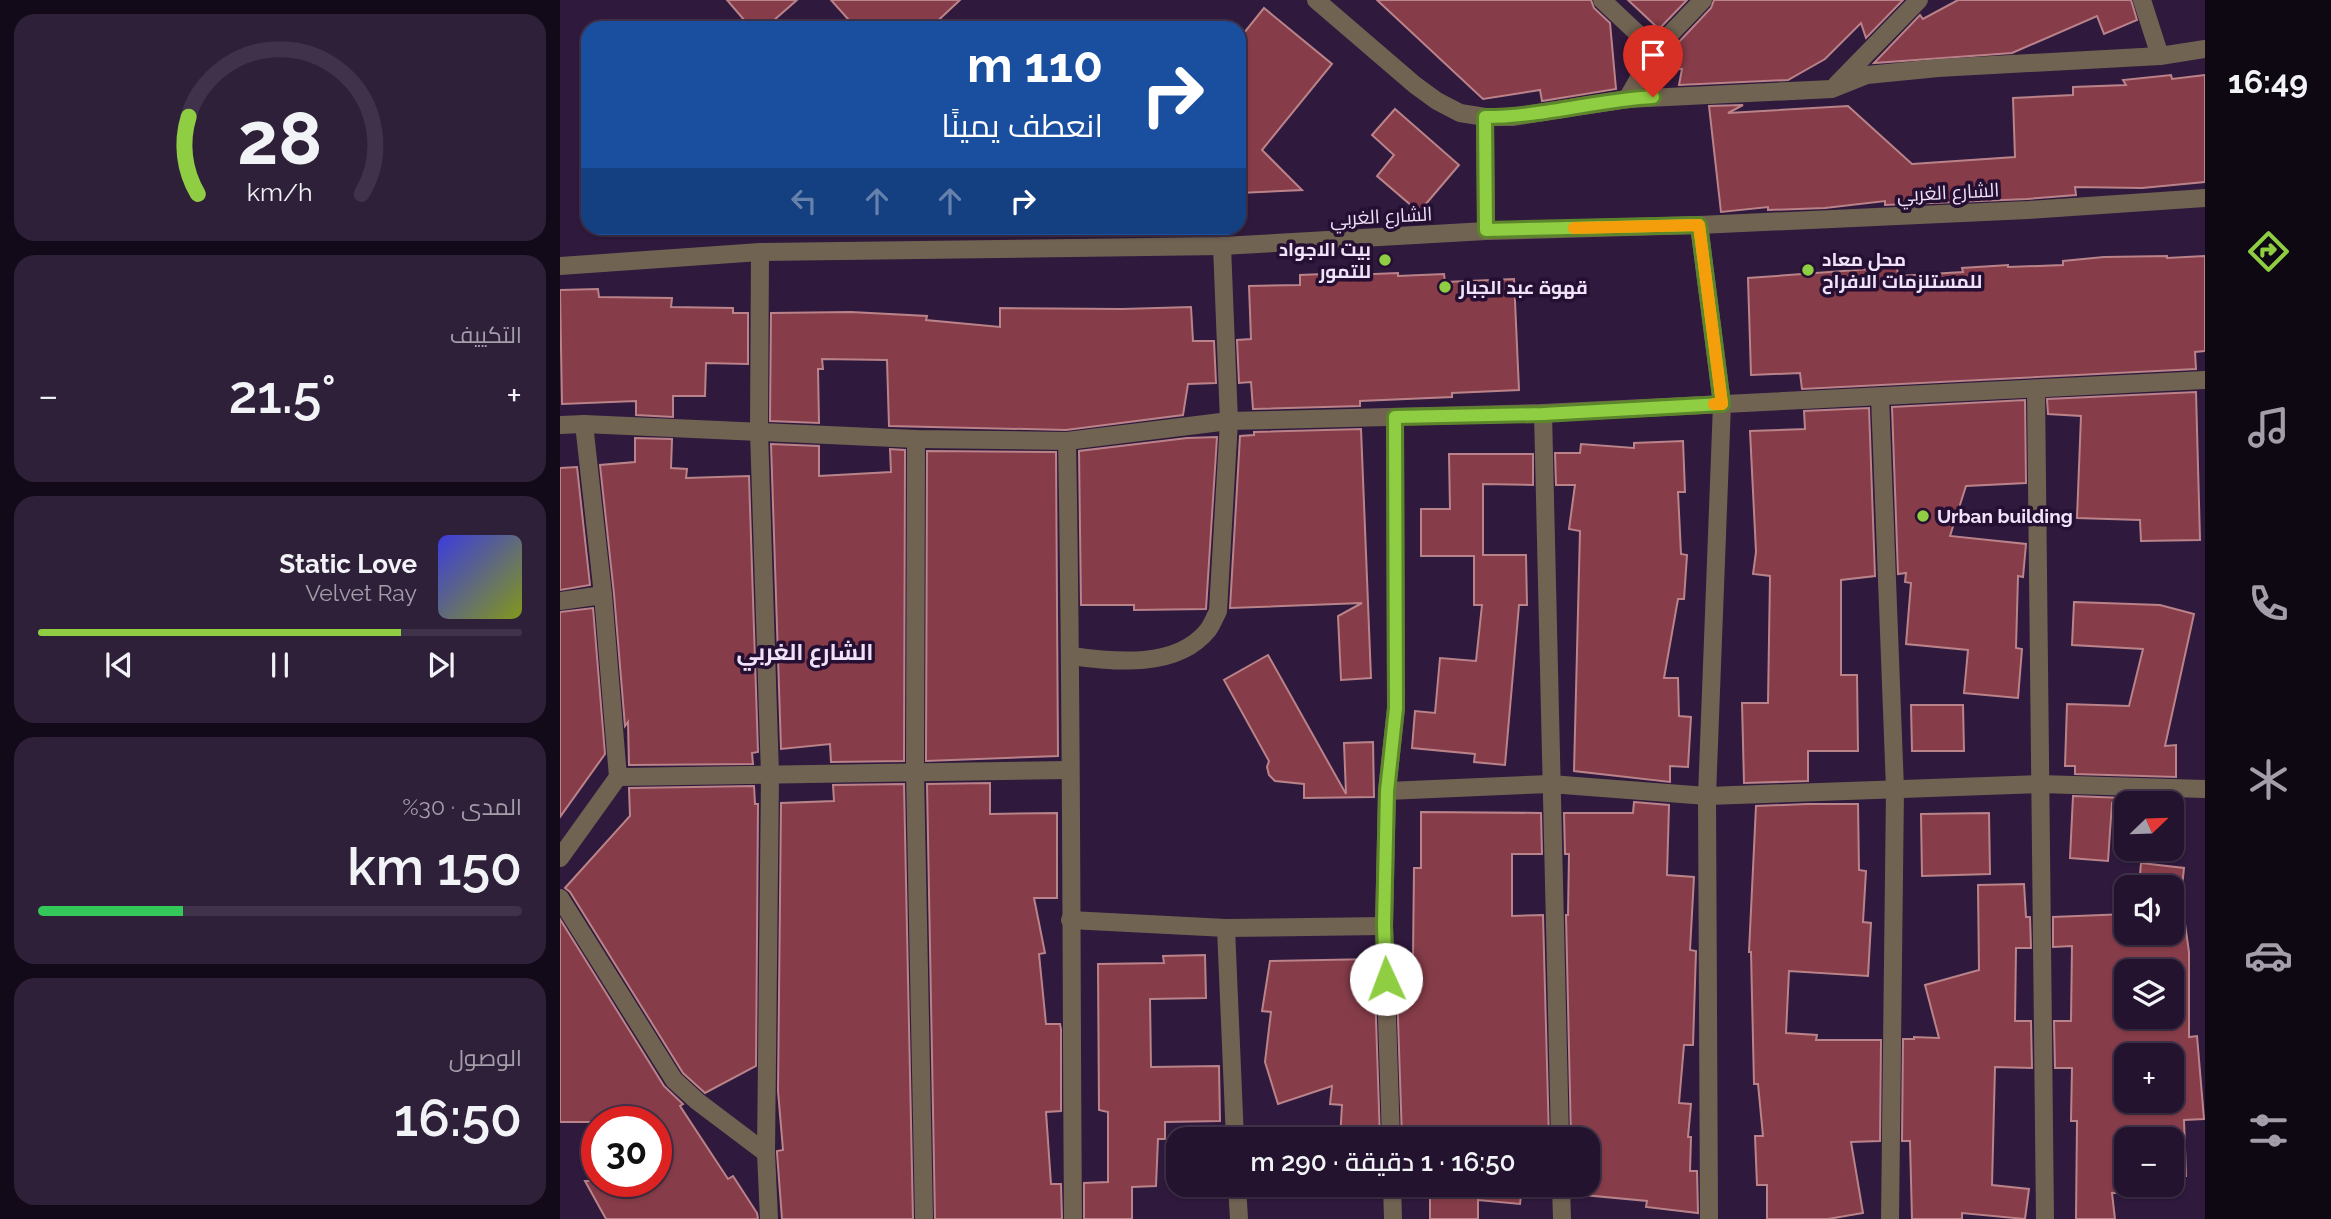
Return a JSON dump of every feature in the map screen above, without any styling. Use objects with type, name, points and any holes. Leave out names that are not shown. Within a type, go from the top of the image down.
[{"type":"street","points":[[1316,0],[1437,101],[1460,113],[1485,117],[1512,117],[1627,99],[1832,89],[1867,75],[1938,68],[2160,56],[2205,49]]},
{"type":"street","points":[[1602,0],[1655,50]]},
{"type":"street","points":[[1627,99],[1655,50],[1703,0]]},
{"type":"street","points":[[1832,89],[1919,0]]},
{"type":"street","points":[[2142,0],[2160,56]]},
{"type":"street","points":[[1485,117],[1486,230]]},
{"type":"street","name":"الشارع الغربي","points":[[560,266],[760,251],[1222,246],[1486,230],[1699,225],[2028,210],[2205,198]]},
{"type":"street","points":[[1699,225],[1722,404],[1707,796],[1709,1219]]},
{"type":"street","points":[[1072,656],[1113,662],[1164,656],[1189,646],[1208,631],[1218,611],[1229,421],[1222,246]]},
{"type":"street","points":[[760,251],[759,431],[770,775],[766,1153],[769,1219]]},
{"type":"street","points":[[560,425],[916,439],[1067,441],[1229,421],[1543,414],[2205,380]]},
{"type":"street","points":[[2036,389],[2045,1219]]},
{"type":"street","points":[[1880,397],[1895,789],[1890,1219]]},
{"type":"street","points":[[1543,414],[1560,1127]]},
{"type":"street","points":[[1391,1127],[1384,926],[1387,791],[1396,708],[1395,417]]},
{"type":"street","points":[[560,858],[618,777],[603,595],[584,424]]},
{"type":"street","points":[[916,439],[915,772],[924,1219]]},
{"type":"street","points":[[1067,441],[1072,656],[1069,770],[1073,1219]]},
{"type":"street","points":[[560,601],[603,595]]},
{"type":"street","points":[[618,777],[1069,770]]},
{"type":"street","points":[[1387,791],[1550,784],[1707,796],[2040,784],[2205,789]]},
{"type":"street","points":[[560,898],[674,1080],[697,1101],[766,1153]]},
{"type":"street","points":[[1070,920],[1226,928],[1384,926]]},
{"type":"street","points":[[1226,928],[1234,1127]]},
{"type":"street","points":[[1238,1197],[1239,1219]]},
{"type":"street","points":[[1392,1197],[1393,1219]]},
{"type":"street","points":[[1561,1197],[1562,1219]]},
{"type":"building","points":[[727,0],[797,0],[773,21],[745,21]]},
{"type":"building","points":[[831,0],[960,0],[938,21],[850,21]]},
{"type":"building","points":[[1377,0],[1591,0],[1594,8],[1610,23],[1616,89],[1542,101],[1540,90],[1483,99]]},
{"type":"building","points":[[1628,0],[1687,0],[1659,29]]},
{"type":"building","points":[[1714,0],[1903,0],[1866,38],[1861,23],[1825,59],[1788,80],[1679,85],[1682,69],[1677,69],[1676,45],[1711,8]]},
{"type":"building","points":[[1958,0],[2131,0],[2137,20],[2104,34],[2097,16],[2012,53],[1874,63],[1920,15],[1923,19]]},
{"type":"building","points":[[1264,8],[1332,64],[1262,150],[1302,190],[1246,193],[1246,30]]},
{"type":"building","points":[[2171,75],[2172,79],[2205,75],[2205,182],[2142,188],[2075,187],[2076,195],[2027,199],[1885,205],[1885,201],[1825,208],[1768,210],[1768,207],[1721,212],[1709,106],[1743,105],[1728,113],[1848,106],[1912,164],[2015,157],[2013,98],[2073,95],[2073,87],[2126,85],[2123,80]]},
{"type":"building","points":[[1395,109],[1459,165],[1419,212],[1377,176],[1394,155],[1372,135]]},
{"type":"building","points":[[2205,256],[2205,351],[2195,352],[2196,369],[1802,389],[1800,373],[1751,375],[1748,278],[1897,267],[1898,276],[1963,272],[1962,268],[2063,265],[2063,261],[2104,257]]},
{"type":"building","points":[[1398,273],[1398,276],[1444,274],[1445,282],[1514,279],[1519,390],[1452,393],[1452,397],[1360,401],[1360,406],[1253,409],[1251,382],[1239,383],[1237,340],[1251,339],[1249,286],[1300,285],[1300,275]]},
{"type":"building","points":[[598,289],[599,297],[672,298],[671,307],[733,308],[733,313],[748,313],[748,364],[706,363],[705,396],[673,396],[673,417],[636,415],[636,401],[562,404],[560,290]]},
{"type":"building","points":[[1191,307],[1193,341],[1214,341],[1216,383],[1188,384],[1183,415],[1066,430],[889,426],[887,360],[822,359],[823,369],[818,369],[819,423],[770,421],[771,313],[851,312],[927,316],[926,320],[1000,327],[1000,308]]},
{"type":"building","points":[[2196,392],[2200,540],[2141,541],[2140,520],[2077,518],[2081,416],[2048,414],[2047,399]]},
{"type":"building","points":[[2025,400],[2026,483],[1966,486],[1950,536],[2026,544],[2023,577],[2018,576],[2016,648],[2022,649],[2018,698],[1964,693],[1968,650],[1906,644],[1911,583],[1905,582],[1906,573],[1898,574],[1892,407]]},
{"type":"building","points":[[1869,408],[1875,576],[1841,580],[1841,675],[1857,675],[1858,751],[1808,751],[1808,781],[1744,783],[1742,703],[1768,703],[1770,576],[1753,574],[1756,552],[1750,431],[1805,429],[1804,411]]},
{"type":"building","points":[[1361,429],[1371,678],[1341,680],[1338,616],[1362,603],[1230,608],[1240,436],[1254,435],[1254,432]]},
{"type":"building","points":[[1217,437],[1206,609],[1134,610],[1134,605],[1081,605],[1079,451]]},
{"type":"building","points":[[635,438],[672,439],[671,468],[687,469],[686,478],[749,476],[758,752],[752,753],[753,764],[629,765],[628,722],[625,726],[600,465],[635,462]]},
{"type":"building","points":[[1683,441],[1685,492],[1678,492],[1681,554],[1687,555],[1684,599],[1678,599],[1664,678],[1678,678],[1679,716],[1691,717],[1688,767],[1670,766],[1670,782],[1574,771],[1580,531],[1569,529],[1575,485],[1556,485],[1555,453],[1580,453],[1581,444],[1634,448],[1634,443]]},
{"type":"building","points":[[771,444],[819,446],[819,476],[891,472],[890,449],[905,450],[904,761],[831,762],[830,744],[781,749]]},
{"type":"building","points":[[927,451],[1056,452],[1058,756],[926,761]]},
{"type":"building","points":[[1449,454],[1533,454],[1533,485],[1483,484],[1483,555],[1526,555],[1527,605],[1519,605],[1505,765],[1474,762],[1475,754],[1412,748],[1415,711],[1435,713],[1440,658],[1476,661],[1482,605],[1474,605],[1474,556],[1421,556],[1421,509],[1450,509]]},
{"type":"building","points":[[577,467],[590,585],[560,590],[560,468]]},
{"type":"building","points":[[2074,602],[2160,605],[2194,614],[2165,746],[2176,745],[2176,777],[2075,774],[2075,766],[2065,766],[2067,704],[2129,706],[2143,649],[2072,645]]},
{"type":"building","points":[[593,608],[605,754],[560,817],[560,612]]},
{"type":"building","points":[[1268,655],[1346,794],[1344,743],[1373,742],[1374,797],[1304,798],[1304,784],[1275,781],[1269,775],[1269,761],[1224,680]]},
{"type":"building","points":[[1911,705],[1963,705],[1964,751],[1912,751]]},
{"type":"building","points":[[990,783],[990,814],[1057,813],[1057,898],[1034,898],[1045,953],[1039,954],[1046,1024],[1060,1024],[1061,1029],[1061,1111],[1046,1112],[1051,1184],[1061,1184],[1062,1219],[935,1219],[927,784]]},
{"type":"building","points":[[904,784],[913,1219],[782,1219],[777,1153],[783,1150],[778,1091],[781,803],[834,801],[833,785]]},
{"type":"building","points":[[754,786],[755,804],[758,804],[756,1066],[705,1093],[683,1073],[565,888],[630,816],[629,788]]},
{"type":"building","points":[[2073,796],[2114,798],[2108,861],[2070,858]]},
{"type":"building","points":[[1634,802],[1669,805],[1667,875],[1694,877],[1690,950],[1696,951],[1693,1045],[1684,1045],[1679,1103],[1691,1104],[1688,1137],[1691,1137],[1690,1171],[1697,1171],[1698,1213],[1646,1207],[1647,1201],[1600,1197],[1600,1127],[1571,1127],[1566,915],[1569,854],[1565,854],[1564,813],[1633,813]]},
{"type":"building","points":[[1858,804],[1859,870],[1866,871],[1863,922],[1871,923],[1868,976],[1789,971],[1786,1033],[1817,1035],[1816,1040],[1881,1040],[1880,1141],[1851,1142],[1863,1213],[1828,1219],[1767,1219],[1767,1185],[1757,1185],[1755,1136],[1763,1136],[1758,1084],[1754,1084],[1749,952],[1756,806]]},
{"type":"building","points":[[1421,812],[1541,813],[1542,854],[1512,854],[1512,916],[1543,915],[1549,1127],[1402,1127],[1396,959],[1413,959],[1414,868],[1421,868]]},
{"type":"building","points":[[1989,813],[1990,874],[1922,876],[1921,814]]},
{"type":"building","points":[[2141,863],[2184,868],[2183,875],[2140,875]]},
{"type":"building","points":[[2024,884],[2026,917],[2030,917],[2031,948],[2016,948],[2015,1021],[2031,1021],[2032,1068],[1995,1067],[1992,1185],[2029,1189],[2025,1219],[1962,1213],[1962,1219],[1912,1219],[1910,1141],[1902,1141],[1903,1039],[1939,1038],[1925,985],[1979,970],[1978,885]]},
{"type":"building","points":[[2114,914],[2114,945],[2184,945],[2185,924],[2189,952],[2189,1037],[2197,1036],[2204,1119],[2184,1120],[2186,1176],[2184,1127],[2114,1127],[2112,1193],[2115,1219],[2076,1219],[2077,1121],[2071,1121],[2072,1068],[2055,1068],[2054,1021],[2071,1021],[2072,946],[2053,947],[2053,917]]},
{"type":"building","points":[[560,919],[664,1086],[683,1104],[680,1106],[728,1179],[733,1176],[757,1213],[758,1219],[606,1219],[594,1197],[672,1197],[672,1106],[581,1106],[581,1122],[560,1122]]},
{"type":"building","points":[[1205,955],[1206,998],[1150,999],[1151,1067],[1219,1066],[1220,1121],[1165,1122],[1165,1139],[1158,1139],[1156,1186],[1132,1187],[1132,1219],[1084,1219],[1084,1183],[1108,1182],[1108,1112],[1099,1110],[1098,964],[1164,963],[1163,956]]},
{"type":"building","points":[[1374,959],[1380,1127],[1341,1127],[1342,1105],[1330,1104],[1332,1086],[1278,1104],[1265,1062],[1271,1012],[1262,1011],[1270,961]]},
{"type":"building","points":[[1430,1197],[1521,1197],[1520,1204],[1478,1200],[1478,1219],[1430,1219]]},
{"type":"slow traffic","points":[[1574,228],[1699,225],[1722,404],[1714,404]]},
{"type":"place","name":"بيت الاجواد للتمور","points":[[1385,260]]},
{"type":"place","name":"محل معاد للمستلزمات الافراح","points":[[1808,270]]},
{"type":"place","name":"قهوة عبد الجبار","points":[[1445,287]]},
{"type":"place","name":"Urban building","points":[[1923,516]]},
{"type":"district","name":"الشارع الغربي","points":[[805,652]]},
{"type":"route","points":[[1386,979],[1384,926],[1387,791],[1396,708],[1395,417],[1543,414],[1722,404],[1699,225],[1486,230],[1485,117],[1512,117],[1653,97]]}]
